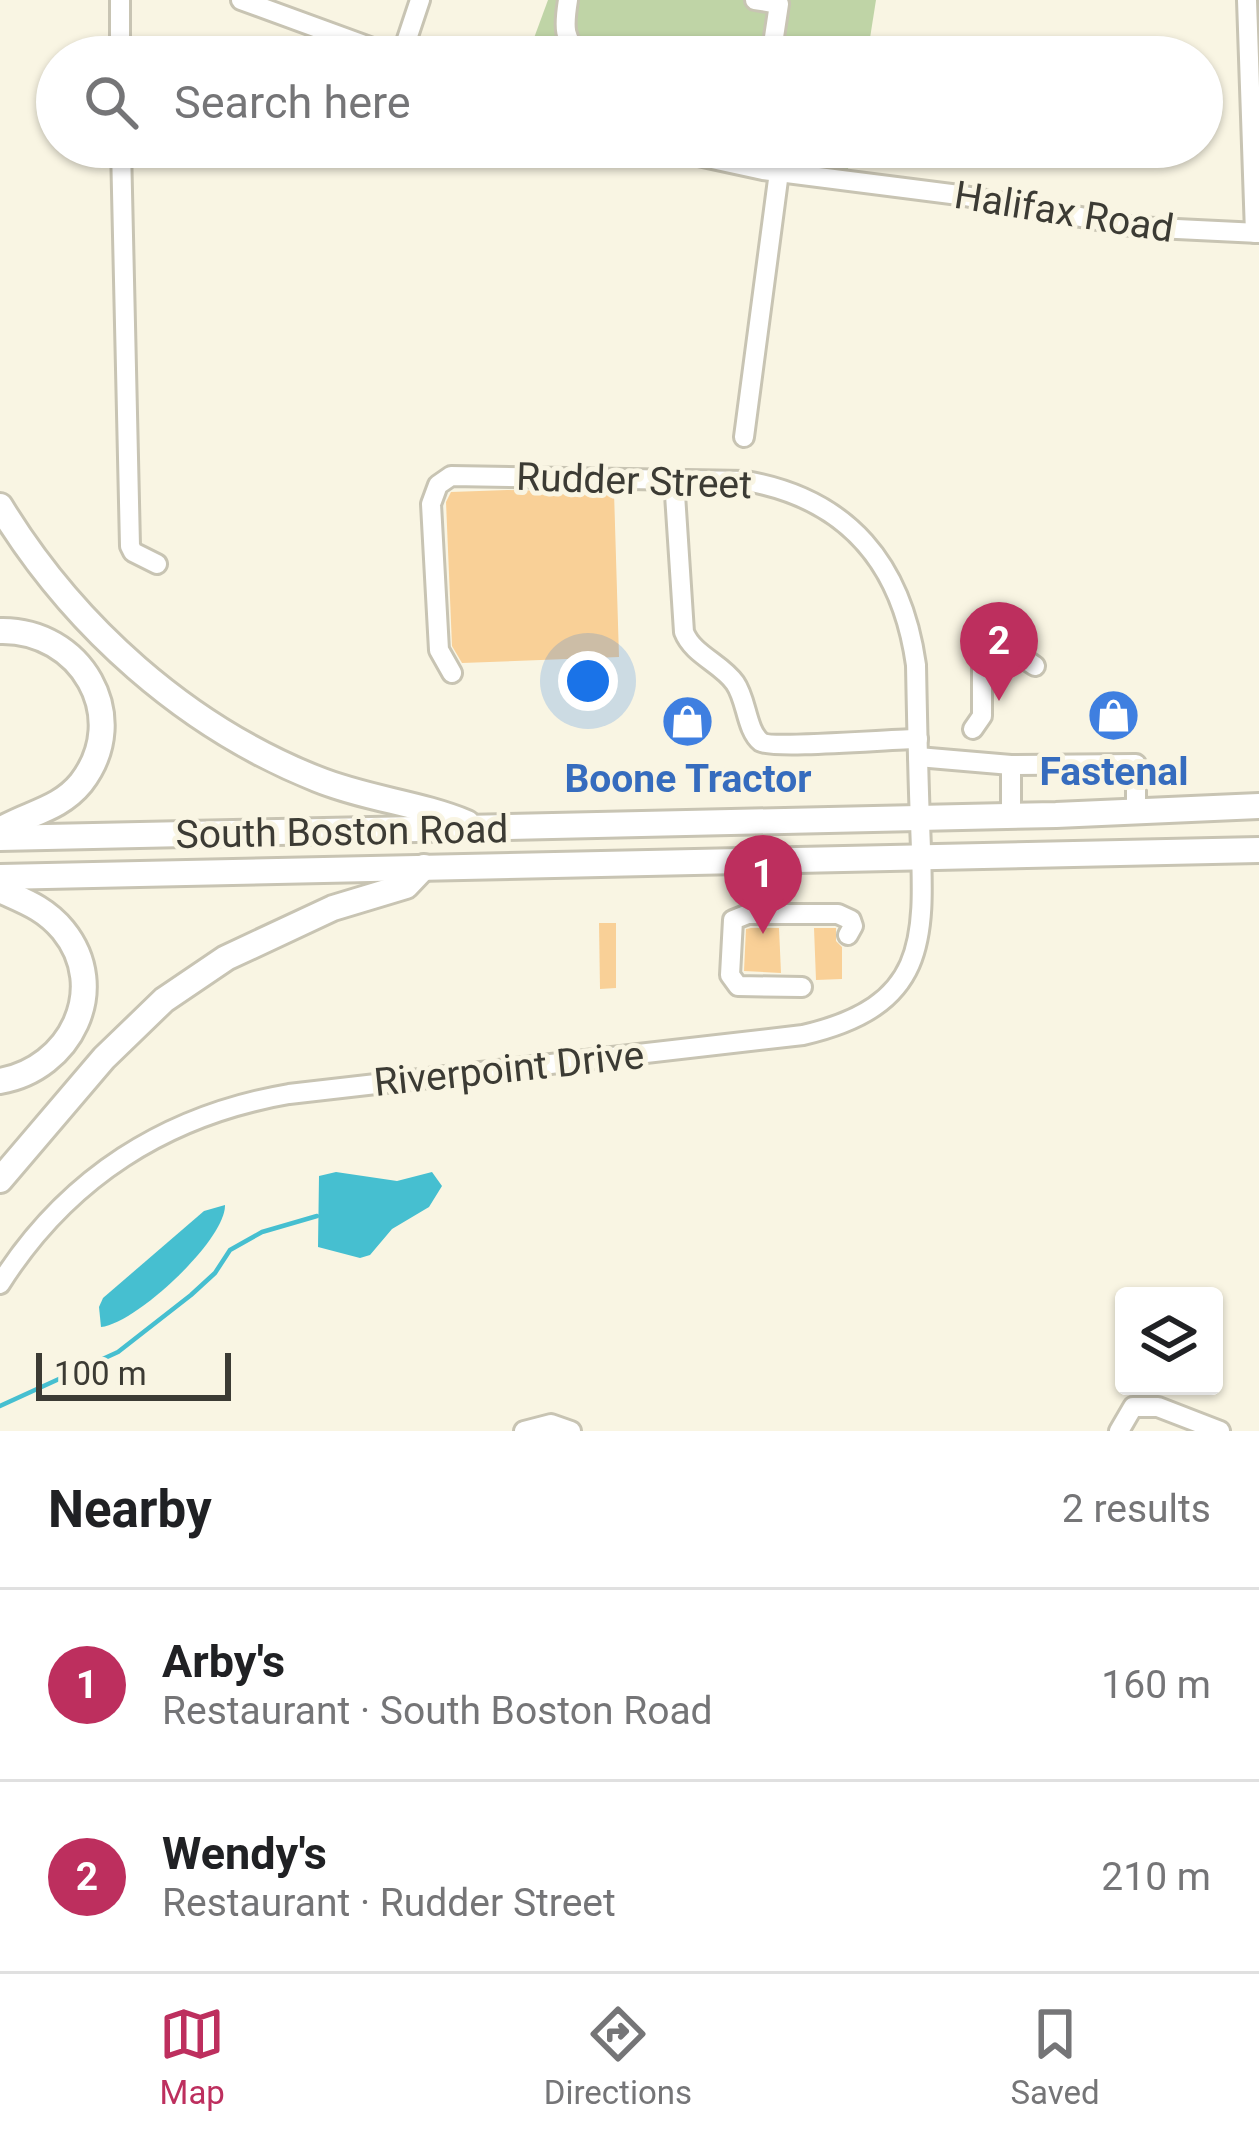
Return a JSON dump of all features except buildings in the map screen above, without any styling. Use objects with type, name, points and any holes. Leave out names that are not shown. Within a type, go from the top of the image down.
[{"type":"highway","points":[[0,506],[60,588],[109,641],[146,677],[208,724],[318,780],[437,811],[481,828]]},
{"type":"highway","points":[[0,631],[34,634],[67,651],[94,687],[102,723],[96,756],[69,795],[0,834]]},
{"type":"highway","name":"South Boston Road","points":[[0,834],[481,828],[1259,806]]},
{"type":"highway","name":"South Boston Road","points":[[0,878],[1259,850]]},
{"type":"highway","points":[[0,1180],[104,1058],[164,1000],[246,948],[332,908],[406,886],[424,867]]},
{"type":"highway","points":[[0,890],[38,906],[64,931],[80,960],[85,992],[78,1023],[58,1052],[29,1073],[0,1081]]},
{"type":"street","points":[[119,36],[120,0]]},
{"type":"street","points":[[241,0],[341,36]]},
{"type":"street","points":[[407,36],[420,0]]},
{"type":"street","points":[[567,36],[568,0]]},
{"type":"street","points":[[755,0],[779,4],[774,36]]},
{"type":"street","points":[[1246,0],[1257,232]]},
{"type":"street","points":[[122,168],[130,546],[157,564]]},
{"type":"street","name":"Halifax Road","points":[[757,168],[1136,227],[1257,232]]},
{"type":"street","points":[[744,437],[764,306],[770,168]]},
{"type":"street","name":"Rudder Street","points":[[452,673],[439,650],[431,504],[443,480],[458,475],[674,479],[746,482],[788,491],[827,510],[865,542],[905,608],[916,665],[920,818]]},
{"type":"street","points":[[674,479],[684,632],[694,649],[733,680],[756,738],[772,746],[865,739],[1011,765],[1136,764],[1136,808]]},
{"type":"street","points":[[973,729],[982,716],[982,661],[1014,654],[1035,666]]},
{"type":"street","points":[[1011,765],[1011,816]]},
{"type":"street","name":"Riverpoint Drive","points":[[0,1284],[41,1226],[93,1177],[152,1138],[214,1111],[307,1091],[776,1039],[856,1020],[887,998],[915,952],[923,905],[920,818]]},
{"type":"street","points":[[802,987],[738,986],[730,975],[733,920],[748,914],[838,914],[851,920],[848,935]]},
{"type":"street","points":[[1119,1431],[1138,1395]]},
{"type":"street","points":[[1133,1407],[1157,1407],[1220,1431]]},
{"type":"street","points":[[524,1431],[550,1424],[571,1431]]},
{"type":"green space","points":[[548,0],[876,0],[870,36],[535,36]]},
{"type":"green space","points":[[812,168],[848,168],[847,174]]},
{"type":"water","points":[[336,1172],[397,1181],[432,1172],[442,1186],[429,1207],[392,1229],[370,1255],[360,1258],[318,1247],[319,1176]]},
{"type":"water","points":[[225,1205],[211,1238],[176,1278],[135,1312],[101,1327],[103,1298],[204,1211]]},
{"type":"waterway","points":[[0,1406],[118,1352],[191,1295],[215,1273],[230,1250],[262,1232],[317,1216]]},
{"type":"place","name":"Wendy's","points":[[999,701]]},
{"type":"place","name":"Fastenal","points":[[1114,715]]},
{"type":"place","name":"Boone Tractor","points":[[688,722]]},
{"type":"place","name":"Arby's","points":[[763,934]]}]
